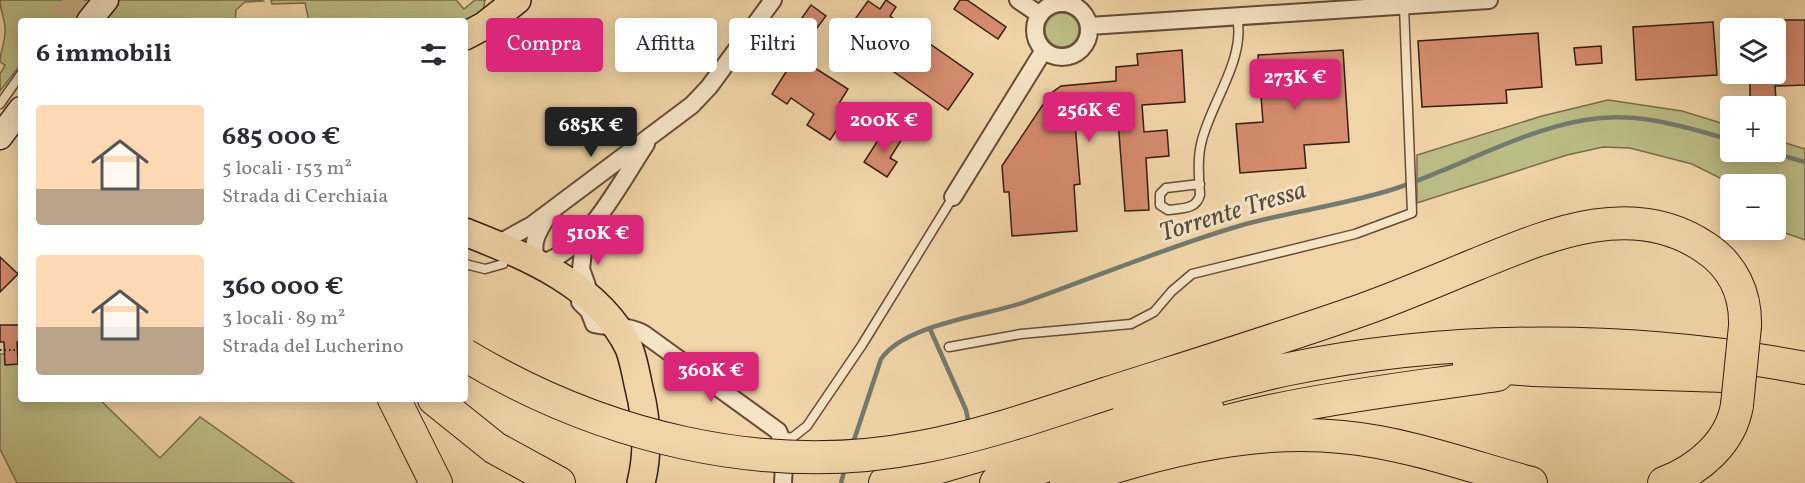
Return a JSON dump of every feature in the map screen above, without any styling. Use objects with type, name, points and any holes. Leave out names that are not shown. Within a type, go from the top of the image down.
[{"type":"highway","points":[[468,357],[551,401],[637,432],[729,450],[807,457],[863,455],[921,448],[1013,425],[1365,309],[1548,236],[1603,223],[1630,222],[1657,226],[1705,247],[1725,264],[1736,281],[1742,298],[1745,326],[1737,405],[1731,427],[1715,449],[1689,471],[1664,483]]},
{"type":"highway","points":[[1150,380],[1366,340],[1497,331],[1554,330],[1650,334],[1805,357]]},
{"type":"highway","points":[[885,483],[1219,386],[1324,363],[1413,350],[1476,346],[1597,345],[1660,349],[1805,368]]},
{"type":"highway","points":[[996,483],[1187,416],[1269,394],[1411,370],[1479,365],[1533,370],[1722,376],[1805,387]]},
{"type":"highway","points":[[1042,483],[1140,447],[1265,412],[1401,387],[1533,370]]},
{"type":"highway","points":[[389,402],[433,475]]},
{"type":"highway","points":[[396,402],[433,475]]},
{"type":"highway","points":[[438,402],[495,448],[560,483]]},
{"type":"highway","points":[[1066,483],[1219,442],[1296,434],[1342,436],[1400,446],[1531,483]]},
{"type":"main road","points":[[468,34],[484,26],[517,0]]},
{"type":"main road","points":[[92,18],[106,1]]},
{"type":"main road","points":[[0,137],[18,113]]},
{"type":"main road","points":[[468,235],[481,248],[558,294],[604,325]]},
{"type":"main road","points":[[481,248],[538,264],[604,325],[633,358],[647,432],[641,483]]},
{"type":"street","points":[[481,248],[522,232],[692,105],[709,87],[773,0]]},
{"type":"street","points":[[1018,0],[1040,15]]},
{"type":"street","points":[[1089,26],[1489,0]]},
{"type":"street","points":[[1076,3],[1086,17],[1089,26],[1087,41],[1076,54],[1060,57],[1044,50],[1036,37],[1040,15],[1056,4],[1076,3]]},
{"type":"street","points":[[953,197],[1044,50]]},
{"type":"street","points":[[550,212],[535,235],[534,250],[538,264],[554,259],[585,234],[652,135]]},
{"type":"street","points":[[585,234],[581,269],[604,325],[629,327],[644,334],[775,428],[783,438],[783,483]]},
{"type":"lane","points":[[949,347],[1021,334],[1131,324],[1154,312],[1172,291],[1192,274],[1355,234],[1412,213],[1404,6]]},
{"type":"lane","points":[[1200,184],[1166,188],[1160,194],[1160,205],[1168,210],[1191,207],[1198,201],[1200,184],[1200,146],[1237,46],[1239,27],[1237,17]]},
{"type":"lane","points":[[0,104],[18,79]]},
{"type":"lane","points":[[783,438],[793,437],[807,426],[862,345],[953,197]]},
{"type":"lane","points":[[468,265],[485,268],[481,248]]},
{"type":"path","points":[[0,350],[18,350]]},
{"type":"green space","points":[[0,0],[92,0],[78,18],[18,18],[18,68],[0,91],[0,74],[5,65],[0,62],[5,33]]},
{"type":"green space","points":[[120,0],[263,1],[245,2],[236,10],[235,18],[105,18]]},
{"type":"green space","points":[[271,0],[456,0],[464,9],[475,0],[485,0],[483,11],[468,19],[308,18],[305,3],[272,4]]},
{"type":"green space","points":[[1062,13],[1074,18],[1079,30],[1074,42],[1062,47],[1050,42],[1045,30],[1050,18]]},
{"type":"green space","points":[[1608,100],[1682,111],[1720,123],[1720,162],[1786,162],[1786,143],[1805,149],[1805,240],[1786,233],[1786,174],[1720,174],[1720,178],[1692,164],[1630,148],[1603,147],[1567,155],[1417,203],[1417,155],[1542,116]]},
{"type":"green space","points":[[0,354],[5,354],[6,365],[18,364],[18,402],[102,402],[160,458],[200,417],[294,483],[17,483],[0,449]]},
{"type":"building","points":[[886,0],[896,7],[890,16],[893,18],[856,18],[868,1],[880,9]]},
{"type":"building","points":[[960,0],[967,0],[1006,27],[998,39],[954,9]]},
{"type":"building","points":[[811,5],[826,16],[817,28],[817,18],[802,18]]},
{"type":"building","points":[[1786,20],[1805,20],[1805,85],[1775,86],[1776,96],[1750,96],[1750,84],[1786,84]]},
{"type":"building","points":[[1713,22],[1717,75],[1636,80],[1633,27]]},
{"type":"building","points":[[1538,33],[1542,87],[1506,90],[1507,103],[1422,107],[1418,41]]},
{"type":"building","points":[[931,45],[973,74],[948,110],[894,72],[931,72]]},
{"type":"building","points":[[1601,46],[1602,63],[1576,65],[1574,48]]},
{"type":"building","points":[[1182,50],[1185,102],[1142,105],[1144,132],[1167,130],[1169,156],[1146,158],[1149,210],[1125,211],[1118,120],[1075,123],[1080,184],[1074,185],[1077,231],[1012,236],[1009,192],[1004,192],[1002,166],[1050,94],[1061,86],[1116,81],[1116,67],[1138,65],[1137,54]]},
{"type":"building","points":[[1343,50],[1349,142],[1304,145],[1306,168],[1240,173],[1236,124],[1263,122],[1258,55]]},
{"type":"building","points":[[817,69],[848,89],[838,105],[849,112],[830,140],[807,125],[814,114],[791,98],[787,104],[772,94],[786,72],[817,72]]},
{"type":"building","points":[[886,128],[902,139],[890,158],[897,162],[887,177],[864,162]]},
{"type":"building","points":[[0,257],[18,274],[0,292]]},
{"type":"building","points":[[0,325],[18,325],[18,364],[5,365],[4,342],[0,342]]},
{"type":"waterway","name":"Torrente Tressa","points":[[853,443],[881,359],[892,347],[927,329],[1025,302],[1212,234],[1397,188],[1537,132],[1561,125],[1585,120],[1622,117],[1659,121],[1720,137]]},
{"type":"waterway","name":"Torrente Tressa","points":[[1786,157],[1805,162]]},
{"type":"waterway","points":[[930,329],[966,410],[969,425]]},
{"type":"waterway","name":"Torrente Tressa","points":[[841,483],[845,468]]},
{"type":"tunnel","points":[[63,0],[77,18]]}]
